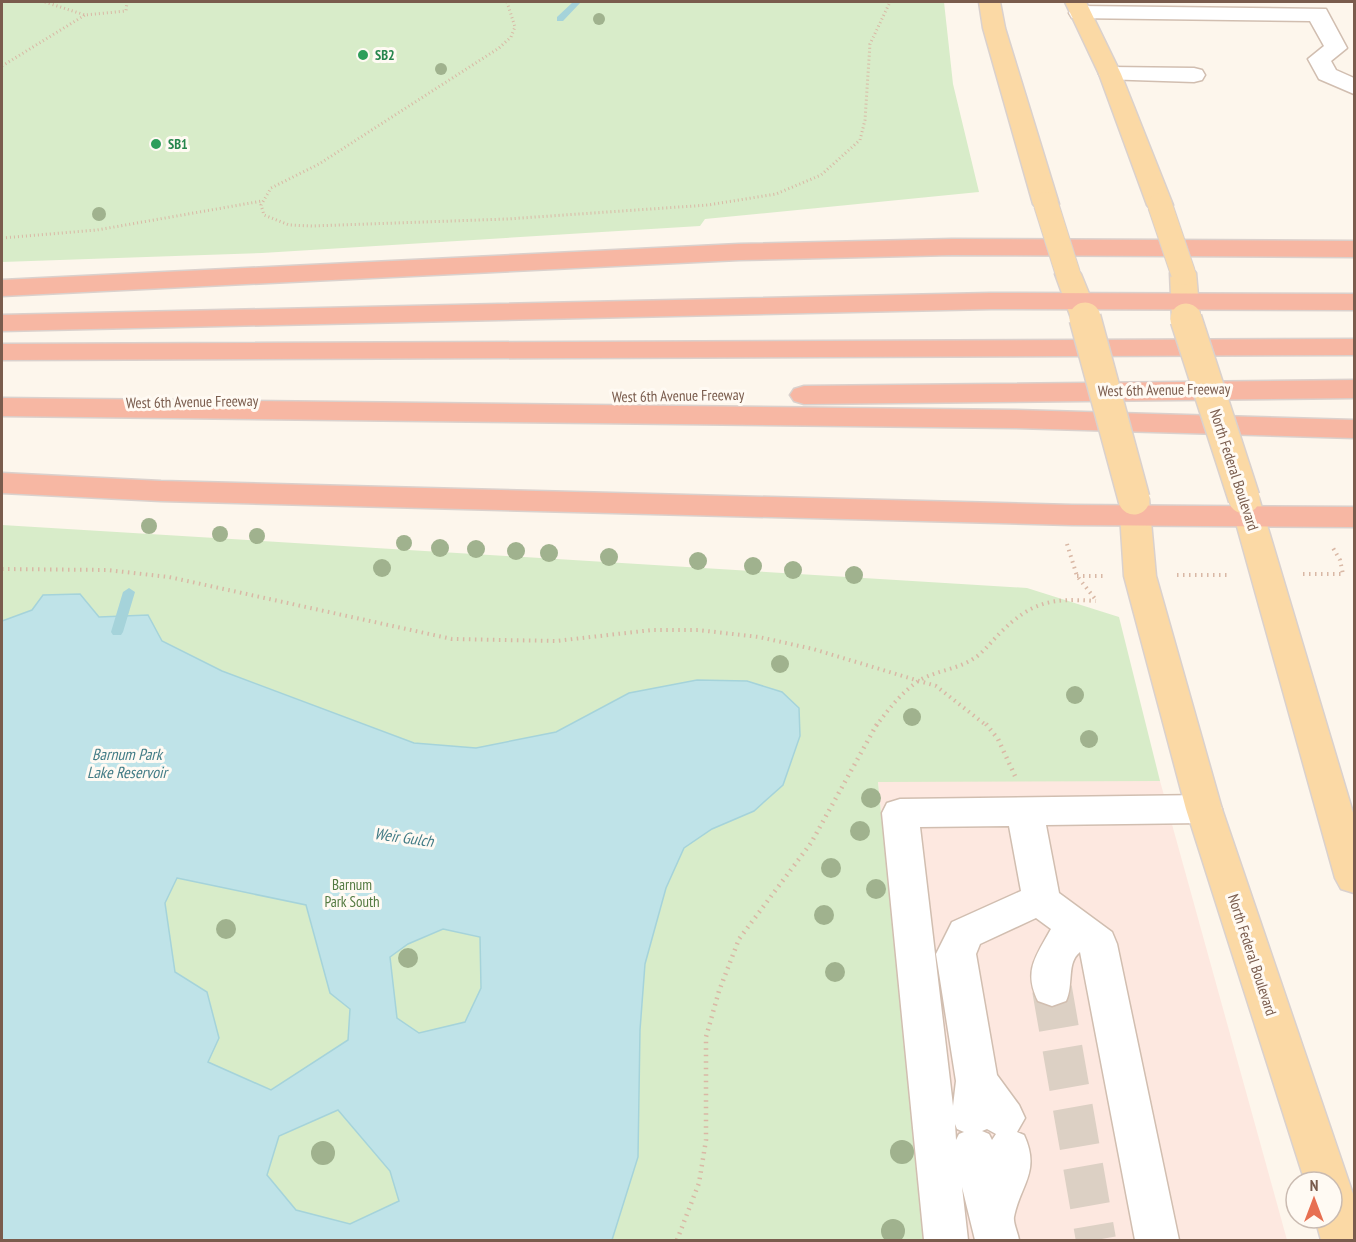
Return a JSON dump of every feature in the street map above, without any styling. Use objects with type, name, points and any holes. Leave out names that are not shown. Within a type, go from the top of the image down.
[{"type":"highway","points":[[2,288],[738,252],[952,247],[1354,249]]},
{"type":"highway","points":[[2,323],[385,312],[991,300],[1354,302]]},
{"type":"highway","points":[[2,352],[1354,346]]},
{"type":"highway","name":"West 6th Avenue Freeway","points":[[2,406],[1354,389]]},
{"type":"highway","points":[[2,406],[1016,419],[1354,429]]},
{"type":"highway","points":[[2,483],[161,491],[1072,515],[1135,508],[1246,507],[1354,517]]},
{"type":"main road","name":"North Federal Boulevard","points":[[989,2],[994,28],[1046,204],[1078,301],[1135,508],[1140,576],[1204,809],[1323,1170]]},
{"type":"main road","name":"North Federal Boulevard","points":[[1077,7],[1110,74],[1182,265],[1186,319],[1268,575],[1354,878]]},
{"type":"lane","points":[[1077,7],[1318,14],[1336,48],[1319,59],[1327,74],[1354,87]]},
{"type":"lane","points":[[1110,74],[1194,75]]},
{"type":"lane","points":[[946,1240],[900,813],[1204,809]]},
{"type":"lane","points":[[1025,812],[1042,901],[1098,944],[1157,1240]]},
{"type":"lane","points":[[995,1228],[981,1184],[987,1123],[956,954],[966,933],[1017,908],[1042,901]]},
{"type":"lane","points":[[1052,989],[1050,968],[1073,925]]},
{"type":"path","points":[[45,2],[85,15],[126,11],[127,2]]},
{"type":"path","points":[[507,2],[515,19],[516,29],[499,48],[319,164],[272,188],[262,201],[262,211],[273,221],[289,225],[312,226],[507,219],[708,206],[776,194],[821,175],[860,140],[865,120],[870,44],[890,2]]},
{"type":"path","points":[[2,66],[85,15]]},
{"type":"path","points":[[2,238],[97,230],[262,201]]},
{"type":"path","points":[[678,1240],[699,1184],[706,1140],[706,1037],[719,991],[739,939],[811,843],[856,765],[872,730],[891,706],[918,681],[954,669],[975,658],[1015,618],[1038,604],[1062,599],[1096,601],[1077,576],[1067,546],[1072,515]]},
{"type":"path","points":[[2,569],[106,570],[169,577],[452,639],[556,641],[652,630],[732,633],[813,649],[936,686],[957,699],[986,724],[998,739],[1020,787],[1025,812]]},
{"type":"path","points":[[1077,576],[1342,574]]},
{"type":"shaded area","points":[[878,781],[1160,781],[1287,1240],[923,1240]]},
{"type":"green space","points":[[2,2],[944,2],[953,84],[979,192],[705,219],[700,226],[262,253],[2,262]]},
{"type":"green space","name":"Barnum Park South","points":[[2,525],[1027,588],[1119,617],[1160,781],[878,782],[923,1240],[2,1240]]},
{"type":"water","name":"Barnum Park Lake Reservoir","points":[[80,594],[99,617],[148,615],[162,641],[222,671],[414,743],[476,748],[556,732],[629,693],[697,680],[747,681],[782,692],[799,708],[800,736],[783,785],[754,811],[712,829],[684,848],[666,888],[645,964],[640,1030],[638,1157],[612,1240],[2,1240],[2,621],[32,610],[43,595]],"holes":[[[177,878],[306,905],[330,993],[350,1009],[348,1040],[271,1090],[208,1062],[219,1038],[207,992],[175,972],[165,903]],[[443,929],[480,937],[481,988],[465,1022],[419,1033],[397,1018],[390,957],[408,944]],[[338,1110],[390,1171],[399,1201],[350,1224],[296,1210],[267,1175],[279,1136]]]},
{"type":"waterway","name":"Weir Gulch","points":[[560,19],[577,2]]},
{"type":"waterway","name":"Weir Gulch","points":[[117,632],[129,592]]},
{"type":"tunnel","points":[[1052,989],[1096,1240]]},
{"type":"place","name":"SB2","points":[[363,55]]},
{"type":"place","name":"SB1","points":[[156,144]]}]
